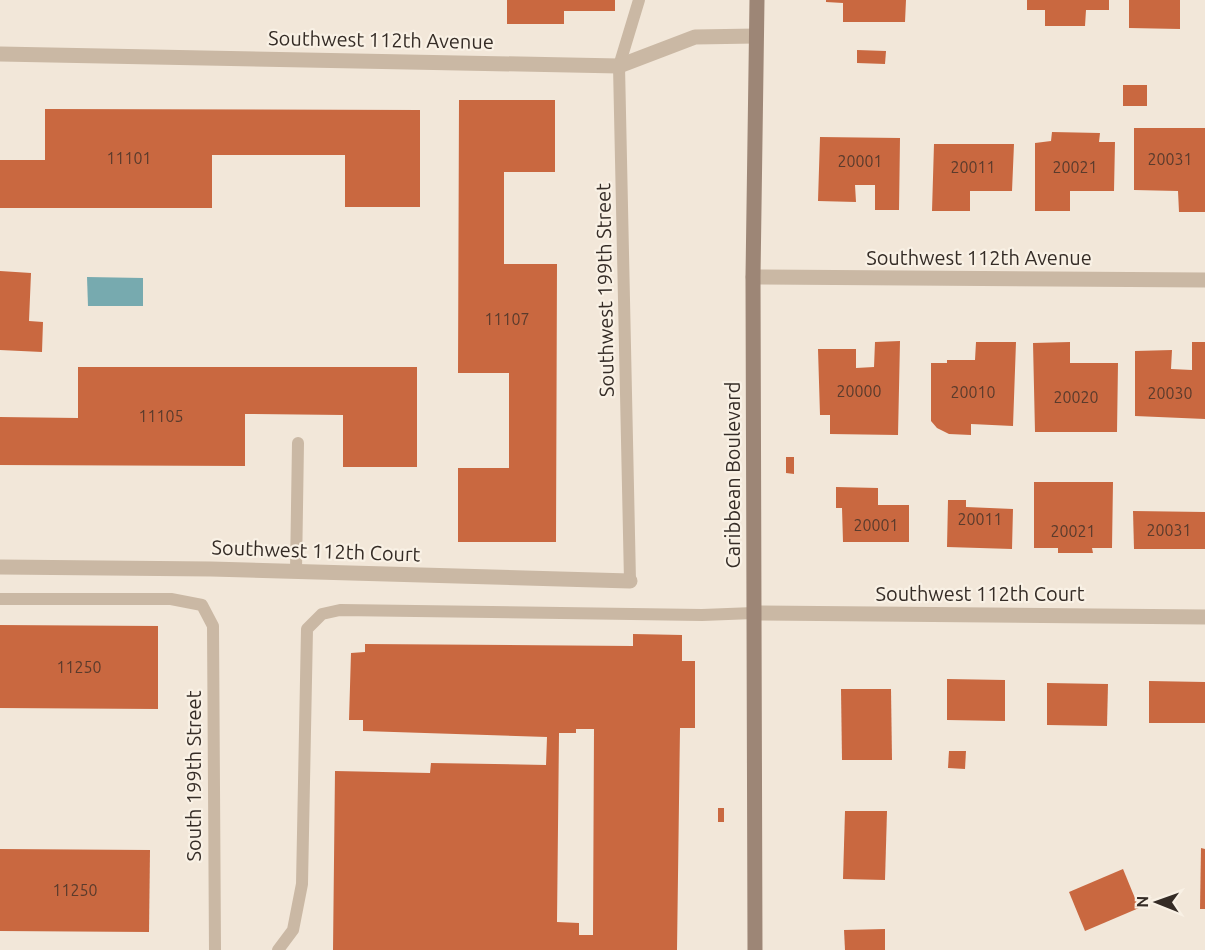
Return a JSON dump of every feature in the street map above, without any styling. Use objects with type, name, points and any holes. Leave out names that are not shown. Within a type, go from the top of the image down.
[{"type":"street","name":"Caribbean Boulevard","points":[[755,950],[753,277],[757,0]]},
{"type":"street","name":"Southwest 112th Avenue","points":[[0,54],[619,66],[695,36],[756,36]]},
{"type":"street","name":"Southwest 112th Avenue","points":[[753,277],[1205,280]]},
{"type":"street","name":"Southwest 112th Court","points":[[0,567],[296,571],[630,581]]},
{"type":"street","name":"Southwest 112th Court","points":[[754,613],[1205,617]]},
{"type":"lane","name":"Southwest 199th Street","points":[[630,581],[619,66],[639,0]]},
{"type":"lane","points":[[296,571],[298,443]]},
{"type":"lane","name":"South 199th Street","points":[[0,599],[171,599],[202,605],[213,626],[214,950]]},
{"type":"lane","points":[[278,950],[293,930],[302,884],[307,629],[322,614],[340,610],[702,615],[754,613]]},
{"type":"water","points":[[87,277],[143,278],[143,306],[88,306]]},
{"type":"building","points":[[507,0],[615,0],[615,11],[564,11],[564,24],[507,24]]},
{"type":"building","points":[[826,0],[906,0],[905,22],[843,22],[843,3],[826,2]]},
{"type":"building","points":[[1027,0],[1109,0],[1109,10],[1086,10],[1085,26],[1045,26],[1045,10],[1027,10]]},
{"type":"building","points":[[1129,0],[1180,0],[1180,29],[1129,28]]},
{"type":"building","points":[[857,50],[886,51],[885,64],[857,63]]},
{"type":"building","points":[[1123,85],[1147,85],[1147,106],[1123,106]]},
{"type":"building","points":[[459,100],[555,100],[555,172],[504,172],[504,264],[557,264],[556,542],[458,542],[458,468],[509,468],[509,373],[458,373]]},
{"type":"building","points":[[45,109],[420,110],[420,207],[345,207],[345,155],[212,155],[212,208],[0,208],[0,160],[45,160]]},
{"type":"building","points":[[1134,128],[1205,128],[1205,212],[1179,212],[1178,191],[1134,190]]},
{"type":"building","points":[[1052,132],[1100,133],[1099,142],[1115,142],[1114,191],[1070,191],[1070,211],[1035,211],[1035,143],[1051,141]]},
{"type":"building","points":[[820,137],[900,138],[899,210],[875,210],[875,185],[855,185],[856,202],[818,201]]},
{"type":"building","points":[[934,144],[1014,144],[1012,191],[970,191],[970,211],[932,211]]},
{"type":"building","points":[[0,271],[31,273],[29,321],[43,322],[42,352],[0,350]]},
{"type":"building","points":[[900,341],[898,435],[830,434],[830,415],[820,415],[818,349],[856,349],[856,368],[874,367],[875,342]]},
{"type":"building","points":[[976,342],[1016,342],[1013,426],[971,424],[971,435],[949,434],[937,428],[931,421],[931,363],[947,363],[947,360],[975,360]]},
{"type":"building","points":[[1070,342],[1070,363],[1118,363],[1117,432],[1035,432],[1033,343]]},
{"type":"building","points":[[1192,342],[1205,342],[1205,419],[1135,416],[1135,351],[1172,350],[1171,369],[1192,370]]},
{"type":"building","points":[[78,367],[417,367],[417,467],[343,467],[343,415],[245,414],[245,466],[0,465],[0,417],[78,418]]},
{"type":"building","points":[[786,457],[794,457],[794,474],[786,473]]},
{"type":"building","points":[[1034,482],[1113,482],[1112,548],[1092,548],[1093,553],[1058,553],[1058,548],[1034,548]]},
{"type":"building","points":[[836,487],[878,488],[878,505],[909,505],[909,542],[843,542],[842,508],[836,508]]},
{"type":"building","points":[[948,500],[966,500],[966,507],[1013,509],[1012,549],[947,547]]},
{"type":"building","points":[[1133,511],[1205,512],[1205,549],[1134,549]]},
{"type":"building","points":[[0,625],[158,626],[158,709],[0,708]]},
{"type":"building","points":[[633,634],[682,635],[682,661],[695,661],[695,728],[680,728],[677,950],[333,950],[335,771],[430,773],[431,763],[546,765],[547,737],[363,731],[363,720],[349,720],[351,653],[365,652],[365,644],[633,646]],"holes":[[[576,729],[594,729],[593,935],[579,935],[579,923],[557,922],[559,733],[576,733]]]},
{"type":"building","points":[[947,679],[1005,680],[1005,721],[947,720]]},
{"type":"building","points":[[1149,681],[1205,682],[1205,723],[1149,723]]},
{"type":"building","points":[[1047,683],[1108,684],[1107,726],[1047,725]]},
{"type":"building","points":[[841,689],[891,689],[892,760],[842,760]]},
{"type":"building","points":[[949,751],[966,751],[965,769],[948,768]]},
{"type":"building","points":[[718,808],[724,808],[724,822],[718,822]]},
{"type":"building","points":[[845,811],[887,811],[885,880],[843,879]]},
{"type":"building","points":[[1201,848],[1205,849],[1205,909],[1200,909]]},
{"type":"building","points":[[0,849],[150,850],[149,932],[0,931]]},
{"type":"building","points":[[1123,869],[1139,908],[1085,931],[1069,892]]},
{"type":"building","points":[[885,929],[885,950],[845,950],[844,930]]}]
